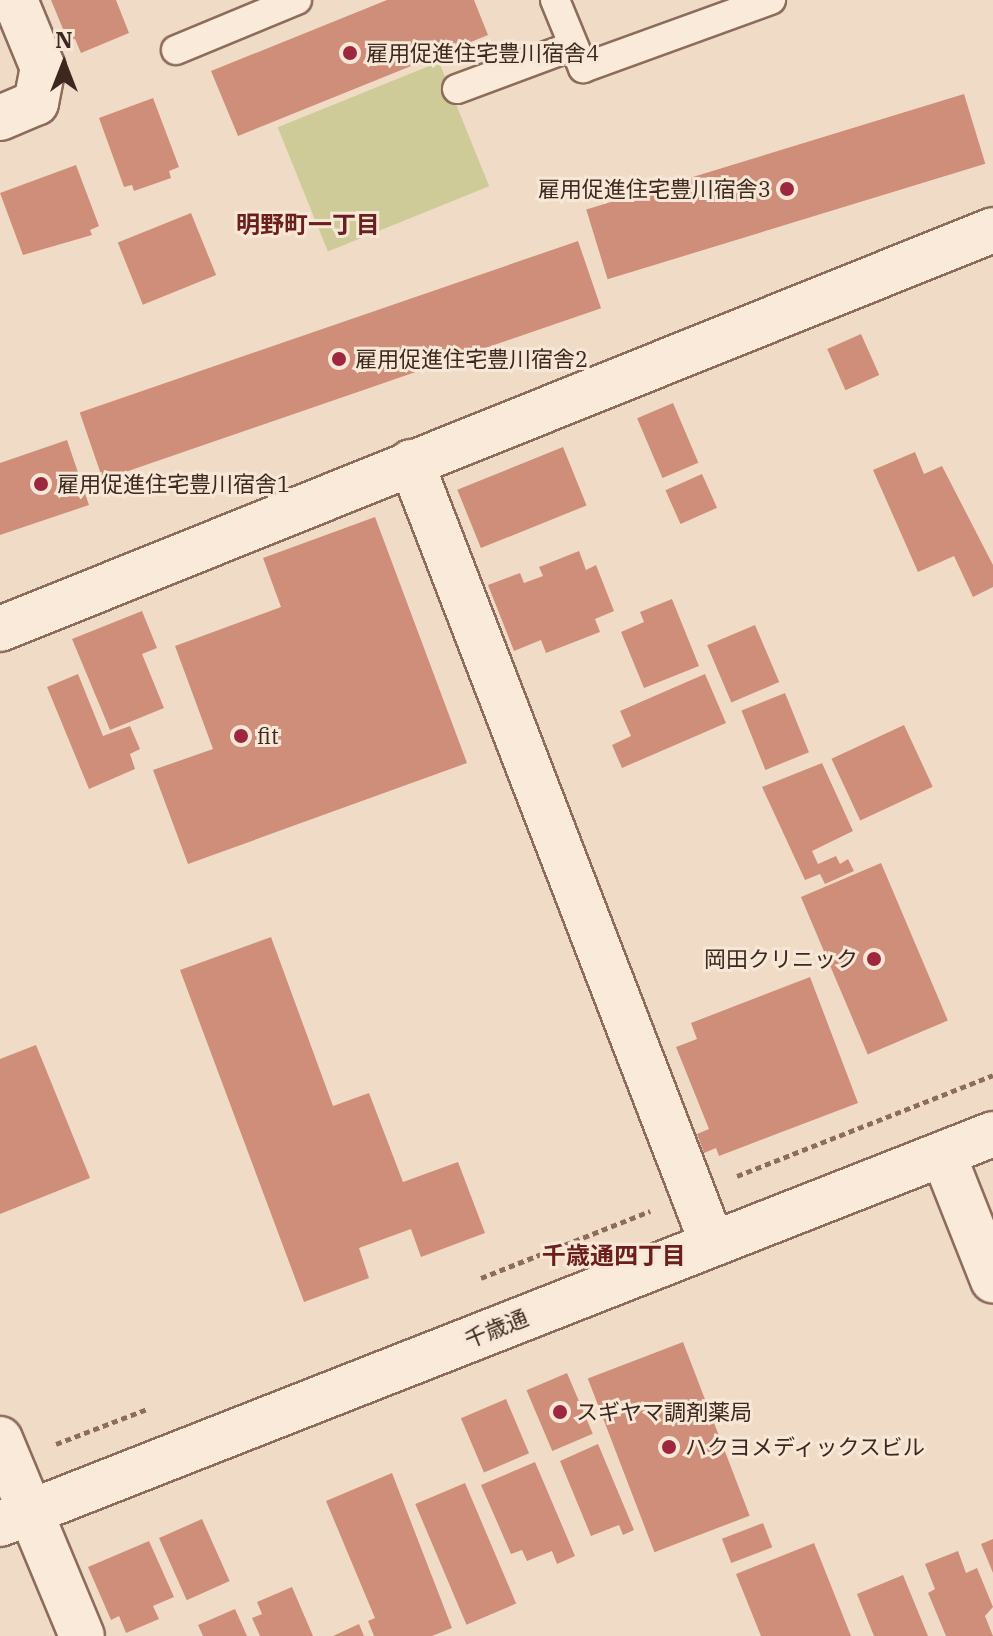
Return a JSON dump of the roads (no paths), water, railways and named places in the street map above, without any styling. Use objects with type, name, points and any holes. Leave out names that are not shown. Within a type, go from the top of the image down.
[{"type":"street","points":[[0,118],[36,103],[43,68],[15,0]]},
{"type":"street","points":[[0,629],[993,230]]},
{"type":"street","points":[[411,462],[712,1243]]},
{"type":"street","name":"千歳通","points":[[15,1518],[993,1134]]},
{"type":"street","points":[[943,1154],[993,1280]]},
{"type":"street","points":[[5,1450],[15,1518],[82,1636]]},
{"type":"lane","points":[[176,50],[297,0]]},
{"type":"lane","points":[[555,0],[583,68],[771,0]]},
{"type":"lane","points":[[457,89],[573,46]]},
{"type":"place","name":"雇用促進住宅豊川宿舎4","points":[[350,53]]},
{"type":"place","name":"雇用促進住宅豊川宿舎3","points":[[787,189]]},
{"type":"place","name":"雇用促進住宅豊川宿舎2","points":[[339,359]]},
{"type":"place","name":"雇用促進住宅豊川宿舎1","points":[[41,484]]},
{"type":"place","name":"fit","points":[[241,736]]},
{"type":"place","name":"岡田クリニック","points":[[874,959]]},
{"type":"place","name":"スギヤマ調剤薬局","points":[[560,1412]]},
{"type":"place","name":"ハクヨメディックスビル","points":[[669,1447]]},
{"type":"district","name":"明野町一丁目","points":[[308,225]]},
{"type":"district","name":"千歳通四丁目","points":[[614,1256]]}]
